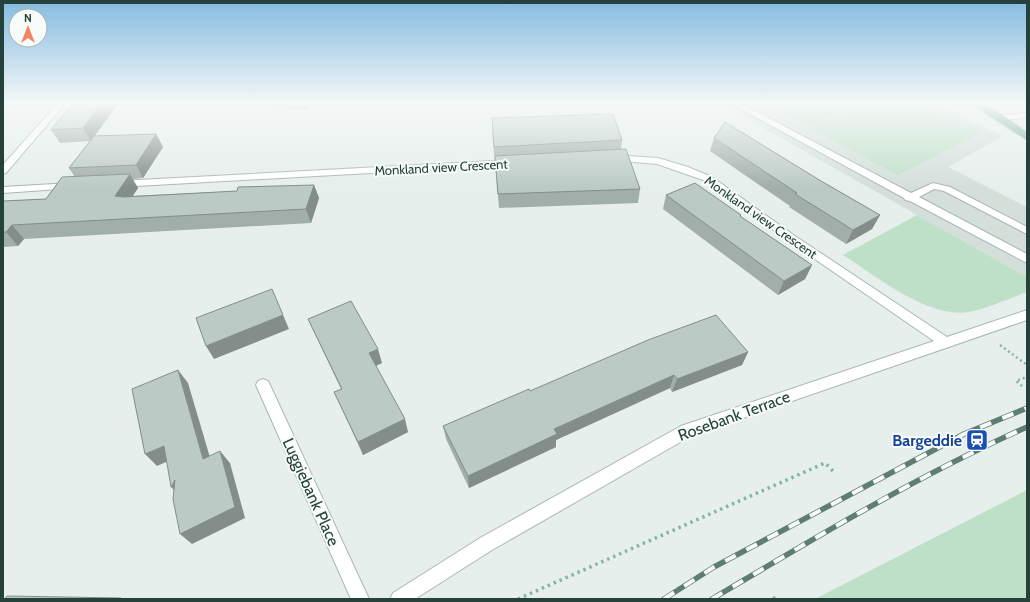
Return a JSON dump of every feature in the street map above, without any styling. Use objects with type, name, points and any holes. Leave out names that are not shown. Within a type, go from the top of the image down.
[{"type":"street","points":[[3,171],[37,132]]},
{"type":"street","points":[[788,132],[1027,260]]},
{"type":"street","name":"Monkland view Crescent","points":[[604,159],[620,158],[658,162],[685,169],[709,178],[791,238],[945,342]]},
{"type":"street","name":"Monkland view Crescent","points":[[106,184],[517,163]]},
{"type":"street","points":[[3,190],[82,186]]},
{"type":"street","points":[[909,198],[933,186],[947,189],[1027,231]]},
{"type":"street","name":"Rosebank Terrace","points":[[399,599],[486,544],[686,431],[1027,315]]},
{"type":"street","name":"Luggiebank Place","points":[[263,385],[360,599]]},
{"type":"path","points":[[1011,352],[1027,365]]},
{"type":"path","points":[[1022,386],[1016,381],[1027,377]]},
{"type":"path","points":[[518,599],[825,463],[834,472]]},
{"type":"shaded area","points":[[771,132],[995,132],[1003,136],[948,167],[1027,207],[1027,277]]},
{"type":"green space","points":[[818,132],[981,133],[897,175]]},
{"type":"green space","points":[[917,215],[1027,277],[1027,292],[991,306],[969,312],[953,312],[937,309],[920,303],[903,294],[843,255]]},
{"type":"green space","points":[[1027,490],[1027,599],[815,599]]},
{"type":"building","points":[[493,132],[619,132],[622,140],[494,147]]},
{"type":"building","points":[[718,132],[741,132],[880,215],[853,230],[795,194],[797,193],[714,138]]},
{"type":"building","points":[[156,134],[136,165],[69,168],[94,136]]},
{"type":"building","points":[[626,149],[640,189],[498,194],[495,156]]},
{"type":"building","points":[[130,174],[115,196],[124,197],[237,191],[238,187],[314,185],[306,209],[12,225],[6,232],[3,232],[3,201],[46,199],[62,177]]},
{"type":"building","points":[[695,183],[812,265],[784,281],[666,195]]},
{"type":"building","points":[[272,289],[283,315],[206,346],[196,318]]},
{"type":"building","points":[[351,301],[378,349],[369,353],[405,419],[358,442],[334,392],[342,389],[308,319]]},
{"type":"building","points":[[716,315],[748,352],[677,379],[674,375],[554,429],[557,434],[468,476],[443,426],[529,389],[530,391],[648,340]]},
{"type":"building","points":[[178,370],[203,459],[220,451],[235,507],[180,534],[173,499],[175,480],[171,487],[164,446],[145,454],[132,389]]},
{"type":"building","points":[[7,596],[121,598],[121,599],[5,599]]},
{"type":"railway","points":[[664,599],[714,567],[964,434],[1027,408]]},
{"type":"railway","points":[[712,599],[867,508],[946,466],[1027,427]]},
{"type":"place","name":"Bargeddie","points":[[977,440]]}]
